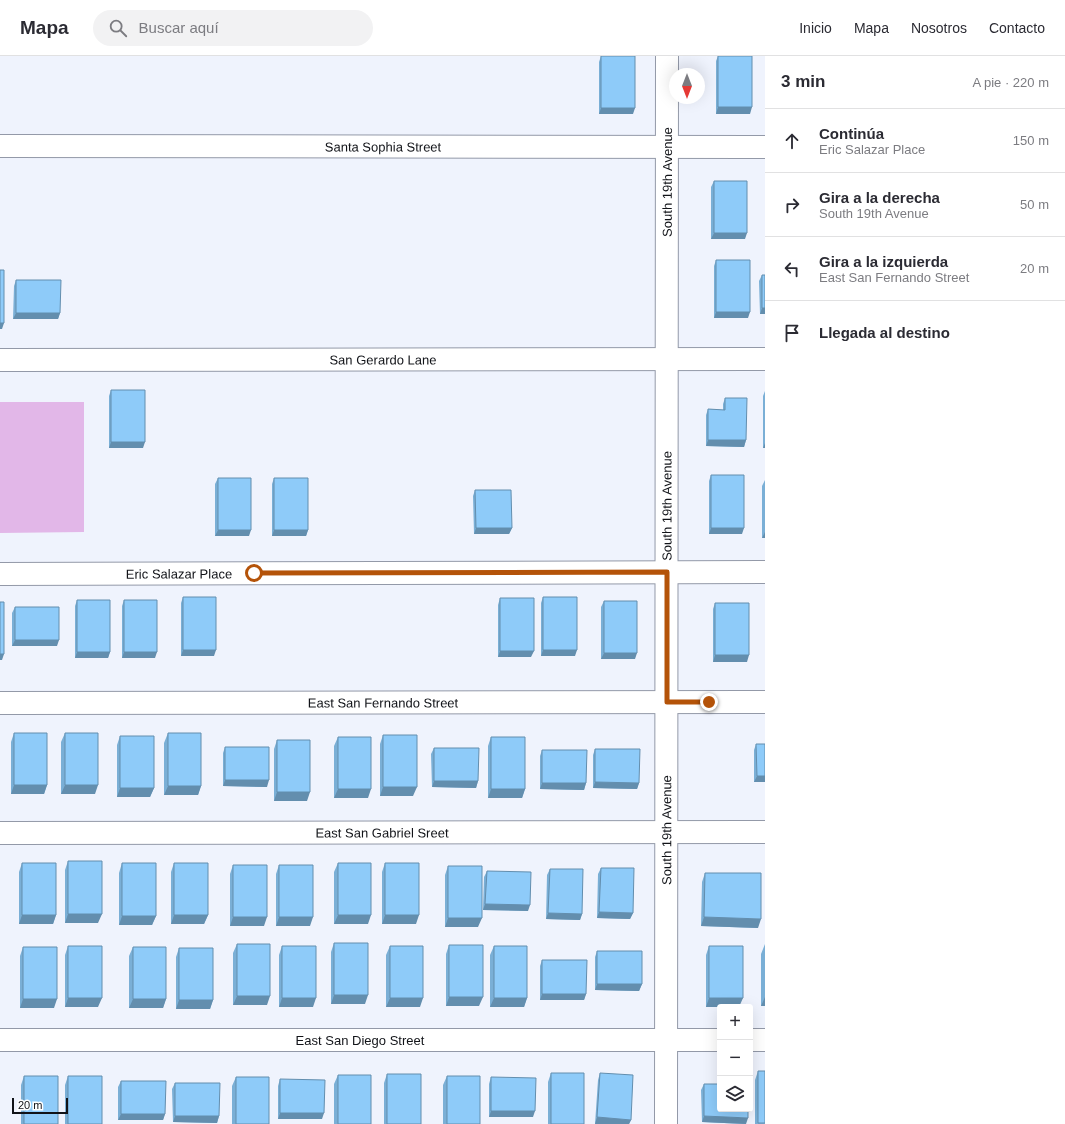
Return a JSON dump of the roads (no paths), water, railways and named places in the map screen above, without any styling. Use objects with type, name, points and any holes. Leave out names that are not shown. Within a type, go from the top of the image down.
[{"type":"street","name":"South 19th Avenue","points":[[666,1124],[668,56]]},
{"type":"street","name":"Santa Sophia Street","points":[[0,146],[765,147]]},
{"type":"street","name":"San Gerardo Lane","points":[[0,360],[765,359]]},
{"type":"street","name":"Eric Salazar Place","points":[[0,574],[765,572]]},
{"type":"street","name":"East San Fernando Street","points":[[0,703],[765,702]]},
{"type":"street","name":"East San Gabriel Sreet","points":[[0,833],[765,832]]},
{"type":"street","name":"East San Diego Street","points":[[0,1040],[717,1040]]},
{"type":"street","points":[[753,1040],[765,1040]]}]
